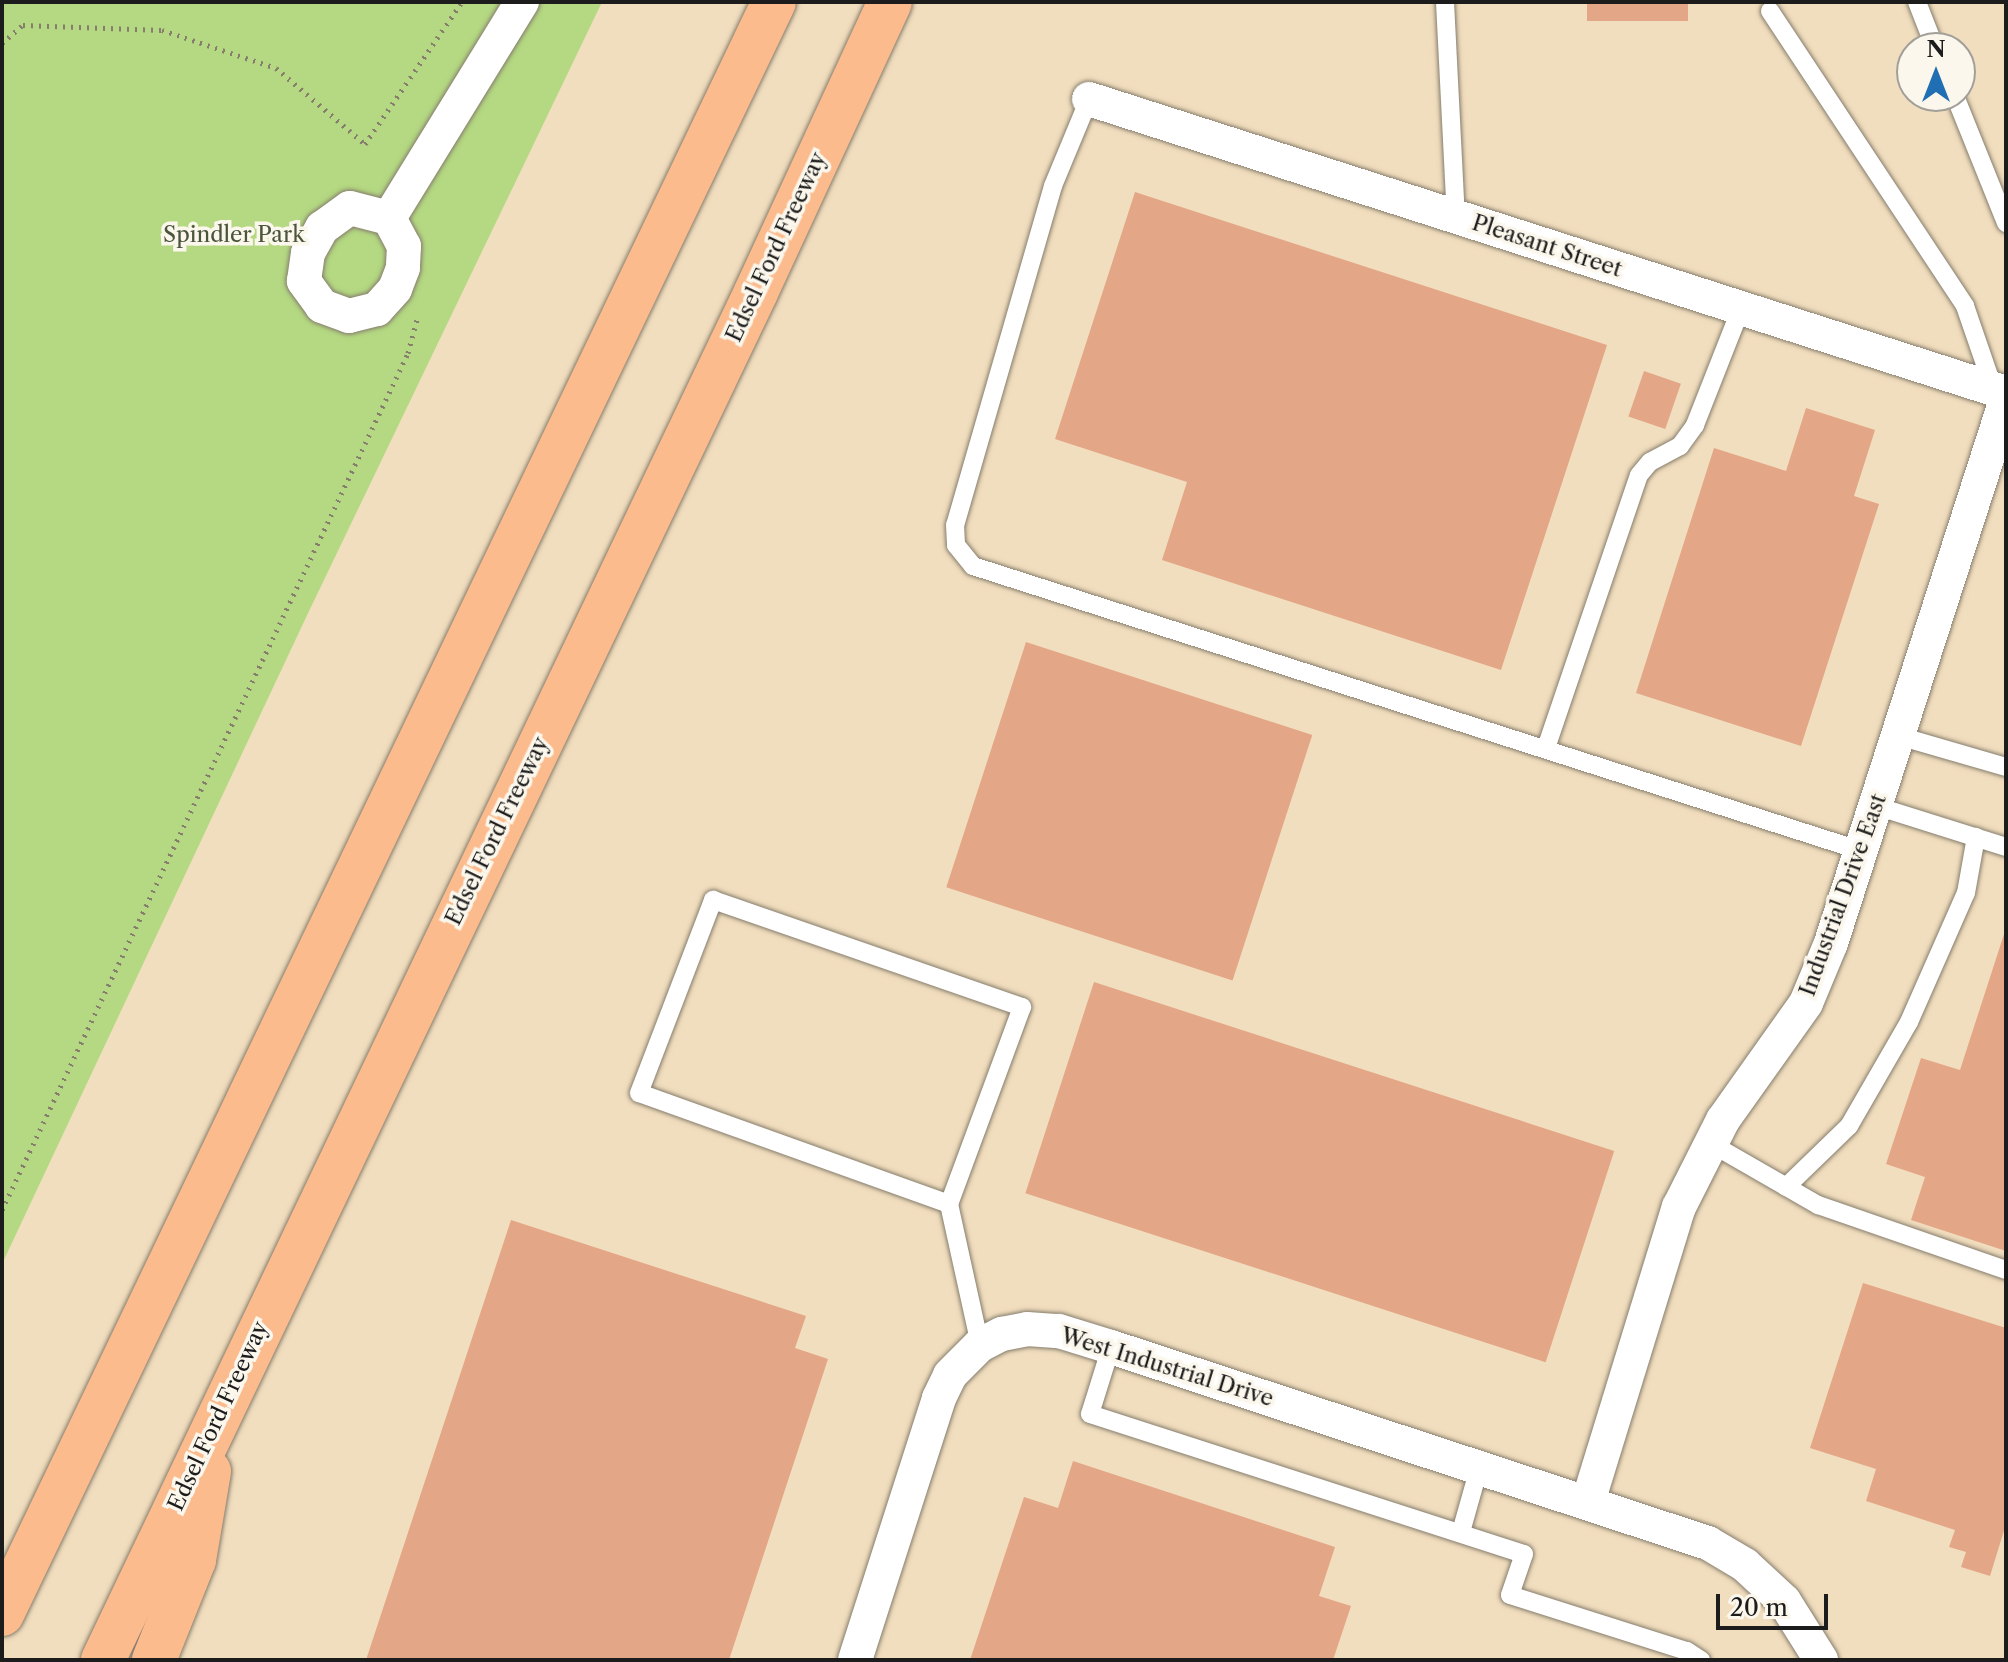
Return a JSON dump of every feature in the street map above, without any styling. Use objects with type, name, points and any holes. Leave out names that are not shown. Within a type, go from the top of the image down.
[{"type":"highway","points":[[2,1614],[160,1290],[774,2]]},
{"type":"highway","name":"Edsel Ford Freeway","points":[[103,1660],[749,306],[890,2]]},
{"type":"highway","points":[[154,1660],[194,1560],[216,1422]]},
{"type":"highway","points":[[2,1566],[47,1518]]},
{"type":"street","points":[[389,218],[522,2]]},
{"type":"street","name":"Pleasant Street","points":[[1089,99],[2002,394]]},
{"type":"street","name":"Industrial Drive East","points":[[1588,1502],[1679,1207],[1710,1143],[1806,1003],[1831,943],[1899,736],[2002,394]]},
{"type":"street","name":"West Industrial Drive","points":[[855,1660],[939,1398],[950,1375],[980,1345],[1002,1334],[1027,1329],[1059,1331],[1111,1347],[1708,1543],[1745,1565],[1784,1601],[1821,1660]]},
{"type":"lane","points":[[1445,2],[1456,217]]},
{"type":"lane","points":[[1917,2],[1929,32]]},
{"type":"lane","points":[[1770,11],[1965,306],[2002,394]]},
{"type":"lane","points":[[1089,99],[1053,186],[955,525],[956,545],[973,566],[1862,851]]},
{"type":"lane","points":[[1961,112],[2006,223]]},
{"type":"lane","points":[[1546,748],[1639,475],[1650,462],[1680,446],[1695,425],[1741,308]]},
{"type":"lane","points":[[1899,736],[2006,767]]},
{"type":"lane","points":[[1876,806],[2006,847]]},
{"type":"lane","points":[[1786,1187],[1849,1126],[1909,1022],[1966,893],[1976,837]]},
{"type":"lane","points":[[949,1204],[639,1093],[713,900],[1022,1007],[949,1204],[980,1345]]},
{"type":"lane","points":[[1710,1143],[1818,1205],[2006,1270]]},
{"type":"lane","points":[[1111,1347],[1090,1414],[1524,1554],[1510,1595],[1687,1651],[1701,1660]]},
{"type":"lane","points":[[1461,1532],[1479,1468]]},
{"type":"path","points":[[2,43],[23,25],[162,30],[276,68],[365,144],[462,2]]},
{"type":"path","points":[[2,1210],[408,353],[420,306]]},
{"type":"green space","name":"Spindler Park","points":[[2,2],[602,2],[310,609],[2,1264]]},
{"type":"building","points":[[1587,2],[1688,2],[1688,21],[1587,21]]},
{"type":"building","points":[[1135,192],[1607,345],[1501,670],[1162,560],[1187,482],[1055,439]]},
{"type":"building","points":[[1644,371],[1681,384],[1665,429],[1628,416]]},
{"type":"building","points":[[1806,408],[1875,430],[1854,496],[1879,504],[1801,746],[1636,693],[1714,448],[1786,471]]},
{"type":"building","points":[[1026,642],[1312,735],[1233,980],[946,887]]},
{"type":"building","points":[[2005,931],[2006,1251],[1911,1220],[1925,1177],[1886,1164],[1921,1058],[1960,1070]]},
{"type":"building","points":[[1094,982],[1614,1151],[1546,1362],[1025,1193]]},
{"type":"building","points":[[511,1220],[806,1316],[795,1348],[828,1359],[729,1660],[366,1660]]},
{"type":"building","points":[[1863,1283],[2006,1328],[2006,1524],[1990,1576],[1961,1567],[1966,1552],[1949,1547],[1955,1530],[1866,1501],[1876,1469],[1810,1448]]},
{"type":"building","points":[[1073,1461],[1335,1547],[1319,1596],[1351,1606],[1333,1660],[970,1660],[1024,1497],[1058,1508]]}]
